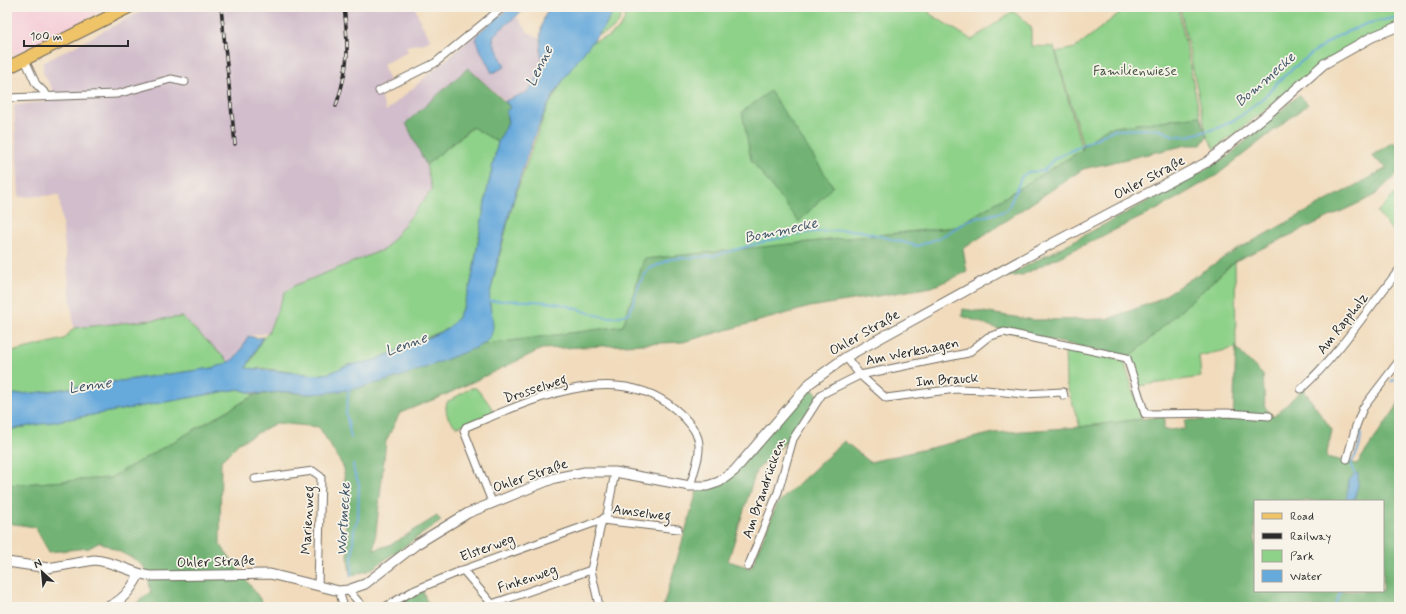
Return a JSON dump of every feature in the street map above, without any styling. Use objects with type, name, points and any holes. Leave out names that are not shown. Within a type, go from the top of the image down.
[{"type":"main road","points":[[7,68],[130,7]]},
{"type":"street","points":[[379,91],[434,63],[503,7]]},
{"type":"street","name":"Ohler Straße","points":[[7,562],[48,568],[101,560],[139,574],[150,576],[270,574],[343,591],[365,584],[442,528],[468,513],[492,502],[555,478],[585,472],[615,472],[690,486],[707,486],[719,482],[734,471],[810,383],[846,357],[980,283],[1207,162],[1269,113],[1324,64],[1372,37],[1399,26]]},
{"type":"street","points":[[25,60],[36,84],[48,96]]},
{"type":"street","points":[[7,98],[117,94],[171,79],[185,82]]},
{"type":"street","name":"Am Rappholz","points":[[1301,389],[1321,371],[1343,345],[1399,270]]},
{"type":"street","name":"Am Werkshagen","points":[[860,375],[968,353],[988,337],[1004,332],[1127,358],[1145,414],[1227,412],[1269,416]]},
{"type":"street","name":"Im Brauck","points":[[846,357],[860,375],[886,398],[956,389],[986,390],[1023,394],[1063,392],[1064,396]]},
{"type":"street","points":[[1347,459],[1356,426],[1363,408],[1399,361]]},
{"type":"street","name":"Am Brandrücken","points":[[748,567],[778,492],[793,439],[822,394],[860,375]]},
{"type":"street","name":"Drosselweg","points":[[492,502],[464,431],[466,427],[537,398],[578,388],[614,385],[643,391],[668,403],[690,422],[698,436],[700,452],[690,486]]},
{"type":"street","name":"Marienweg","points":[[255,479],[313,471],[321,477],[318,586]]},
{"type":"street","name":"Amselweg","points":[[598,601],[591,570],[602,520],[607,515],[615,472]]},
{"type":"street","name":"Amselweg","points":[[602,520],[678,529]]},
{"type":"street","name":"Elsterweg","points":[[385,607],[413,591],[463,570],[602,520]]},
{"type":"street","name":"Finkenweg","points":[[463,570],[492,604],[591,570]]},
{"type":"street","points":[[108,607],[123,598],[139,574]]},
{"type":"street","points":[[343,591],[344,607]]},
{"type":"street","points":[[343,591],[363,607]]},
{"type":"shaded area","points":[[11,7],[110,7],[13,56]]},
{"type":"shaded area","points":[[149,7],[415,7],[421,23],[431,40],[425,43],[406,46],[408,52],[383,64],[389,82],[378,88],[386,111],[477,33],[476,41],[492,73],[505,67],[493,41],[494,35],[516,16],[528,32],[539,38],[543,70],[527,92],[505,101],[468,68],[406,123],[426,165],[432,190],[385,249],[296,285],[285,292],[268,333],[248,336],[241,349],[230,363],[182,317],[74,328],[59,195],[19,197],[14,105],[53,101],[52,88],[43,73],[43,63]]},
{"type":"green space","points":[[614,7],[622,7],[619,22],[608,32],[598,35],[608,22]]},
{"type":"green space","points":[[626,7],[927,7],[930,14],[972,40],[1013,11],[1031,27],[1031,46],[1054,47],[1082,150],[956,227],[799,243],[624,326],[480,345],[490,338],[492,320],[489,297],[514,199],[546,110],[567,74],[591,42],[608,37],[619,29],[624,21]]},
{"type":"green space","name":"Familienwiese","points":[[1127,7],[1178,7],[1200,116],[1107,128],[1083,146],[1056,52],[1075,48]]},
{"type":"green space","points":[[1180,7],[1399,7],[1399,26],[1338,54],[1215,149],[1207,136]]},
{"type":"green space","points":[[468,68],[510,107],[506,112],[508,123],[498,142],[472,127],[426,165],[406,123]]},
{"type":"green space","points":[[770,91],[833,186],[799,222],[751,160],[742,112]]},
{"type":"green space","points":[[1299,95],[1308,104],[1217,175],[1158,209],[1022,275],[1006,277],[1182,183],[1228,156]]},
{"type":"green space","points":[[1200,116],[1207,136],[1201,145],[1187,145],[1083,169],[963,249],[967,272],[932,287],[810,307],[683,342],[542,349],[445,395],[400,413],[386,441],[374,550],[392,544],[437,516],[441,521],[370,570],[350,576],[346,534],[344,468],[319,427],[276,423],[239,443],[221,461],[220,544],[266,607],[131,607],[151,592],[146,569],[136,560],[100,542],[89,548],[49,552],[35,527],[7,523],[7,485],[110,478],[255,395],[282,392],[309,394],[445,360],[480,345],[623,326],[644,259],[956,227],[1082,150],[1083,146],[1107,128]]},
{"type":"green space","points":[[473,127],[498,142],[487,191],[471,283],[464,305],[457,319],[447,329],[372,361],[348,365],[330,373],[316,375],[260,368],[249,370],[245,368],[252,360],[261,341],[268,333],[285,292],[296,285],[385,249],[432,190],[426,165]]},
{"type":"green space","points":[[1393,142],[1399,147],[1399,172],[1374,196],[1235,261],[1130,357],[1001,330],[962,316],[963,309],[1034,320],[1108,319],[1156,301],[1238,249],[1387,168],[1371,156]]},
{"type":"green space","points":[[1395,194],[1399,196],[1399,239],[1377,212]]},
{"type":"green space","points":[[1235,261],[1236,348],[1199,356],[1201,377],[1139,386],[1130,357]]},
{"type":"green space","points":[[182,317],[230,363],[213,368],[34,393],[7,395],[7,353],[64,339],[74,328]]},
{"type":"green space","points":[[1236,348],[1263,375],[1265,407],[1273,417],[1303,389],[1332,430],[1326,457],[1357,464],[1396,408],[1399,401],[1399,607],[663,607],[697,491],[721,484],[810,388],[819,395],[791,437],[756,471],[728,561],[751,568],[777,504],[844,441],[870,462],[994,433],[1080,427],[1164,416],[1164,430],[1185,429],[1185,420],[1233,420]]},
{"type":"green space","points":[[1065,349],[1124,361],[1142,419],[1080,427],[1066,383]]},
{"type":"green space","points":[[471,388],[476,388],[494,413],[457,427],[451,422],[446,413],[447,402]]},
{"type":"green space","points":[[239,389],[255,395],[110,478],[7,485],[7,430]]},
{"type":"green space","points":[[423,591],[426,600],[433,607],[391,607]]},
{"type":"water","points":[[511,7],[527,7],[494,35],[493,41],[505,67],[492,73],[476,41],[478,33]]},
{"type":"water","points":[[549,7],[614,7],[603,28],[571,69],[554,94],[536,132],[513,201],[501,248],[489,299],[493,327],[490,337],[484,343],[438,363],[402,376],[347,390],[310,394],[285,392],[256,393],[239,389],[7,430],[7,395],[34,393],[213,368],[227,363],[239,354],[248,336],[257,338],[263,337],[246,368],[316,375],[330,373],[348,365],[372,361],[447,329],[457,319],[464,305],[471,283],[487,191],[498,142],[508,123],[506,112],[510,107],[505,101],[527,92],[543,70],[540,38],[545,15]]},
{"type":"water","points":[[1358,473],[1358,486],[1353,500],[1346,500],[1349,481],[1354,474]]},
{"type":"waterway","points":[[972,7],[975,11]]},
{"type":"waterway","name":"Bommecke","points":[[487,301],[532,301],[555,303],[605,317],[622,316],[630,312],[640,282],[649,269],[671,259],[713,256],[770,240],[803,233],[846,230],[861,231],[917,246],[939,238],[969,220],[1002,212],[1008,209],[1022,176],[1028,172],[1043,171],[1054,159],[1113,130],[1157,129],[1175,136],[1188,136],[1218,128],[1238,118],[1260,101],[1287,73],[1339,35],[1369,23],[1399,17]]},
{"type":"waterway","name":"Bommecke","points":[[1391,381],[1399,379]]},
{"type":"waterway","name":"Wortmecke","points":[[349,388],[346,413],[351,438]]},
{"type":"waterway","name":"Bommecke","points":[[1355,473],[1351,463],[1360,445],[1360,425]]},
{"type":"waterway","name":"Wortmecke","points":[[351,576],[354,528],[358,519],[359,484],[354,472],[353,464]]},
{"type":"waterway","name":"Bommecke","points":[[1334,607],[1341,592]]},
{"type":"railway","points":[[221,7],[235,144]]},
{"type":"railway","points":[[336,106],[346,68],[347,57],[347,35],[344,7]]},
{"type":"water label","name":"Lenne","points":[[539,66]]},
{"type":"water label","name":"Lenne","points":[[406,344]]},
{"type":"water label","name":"Lenne","points":[[90,385]]}]
